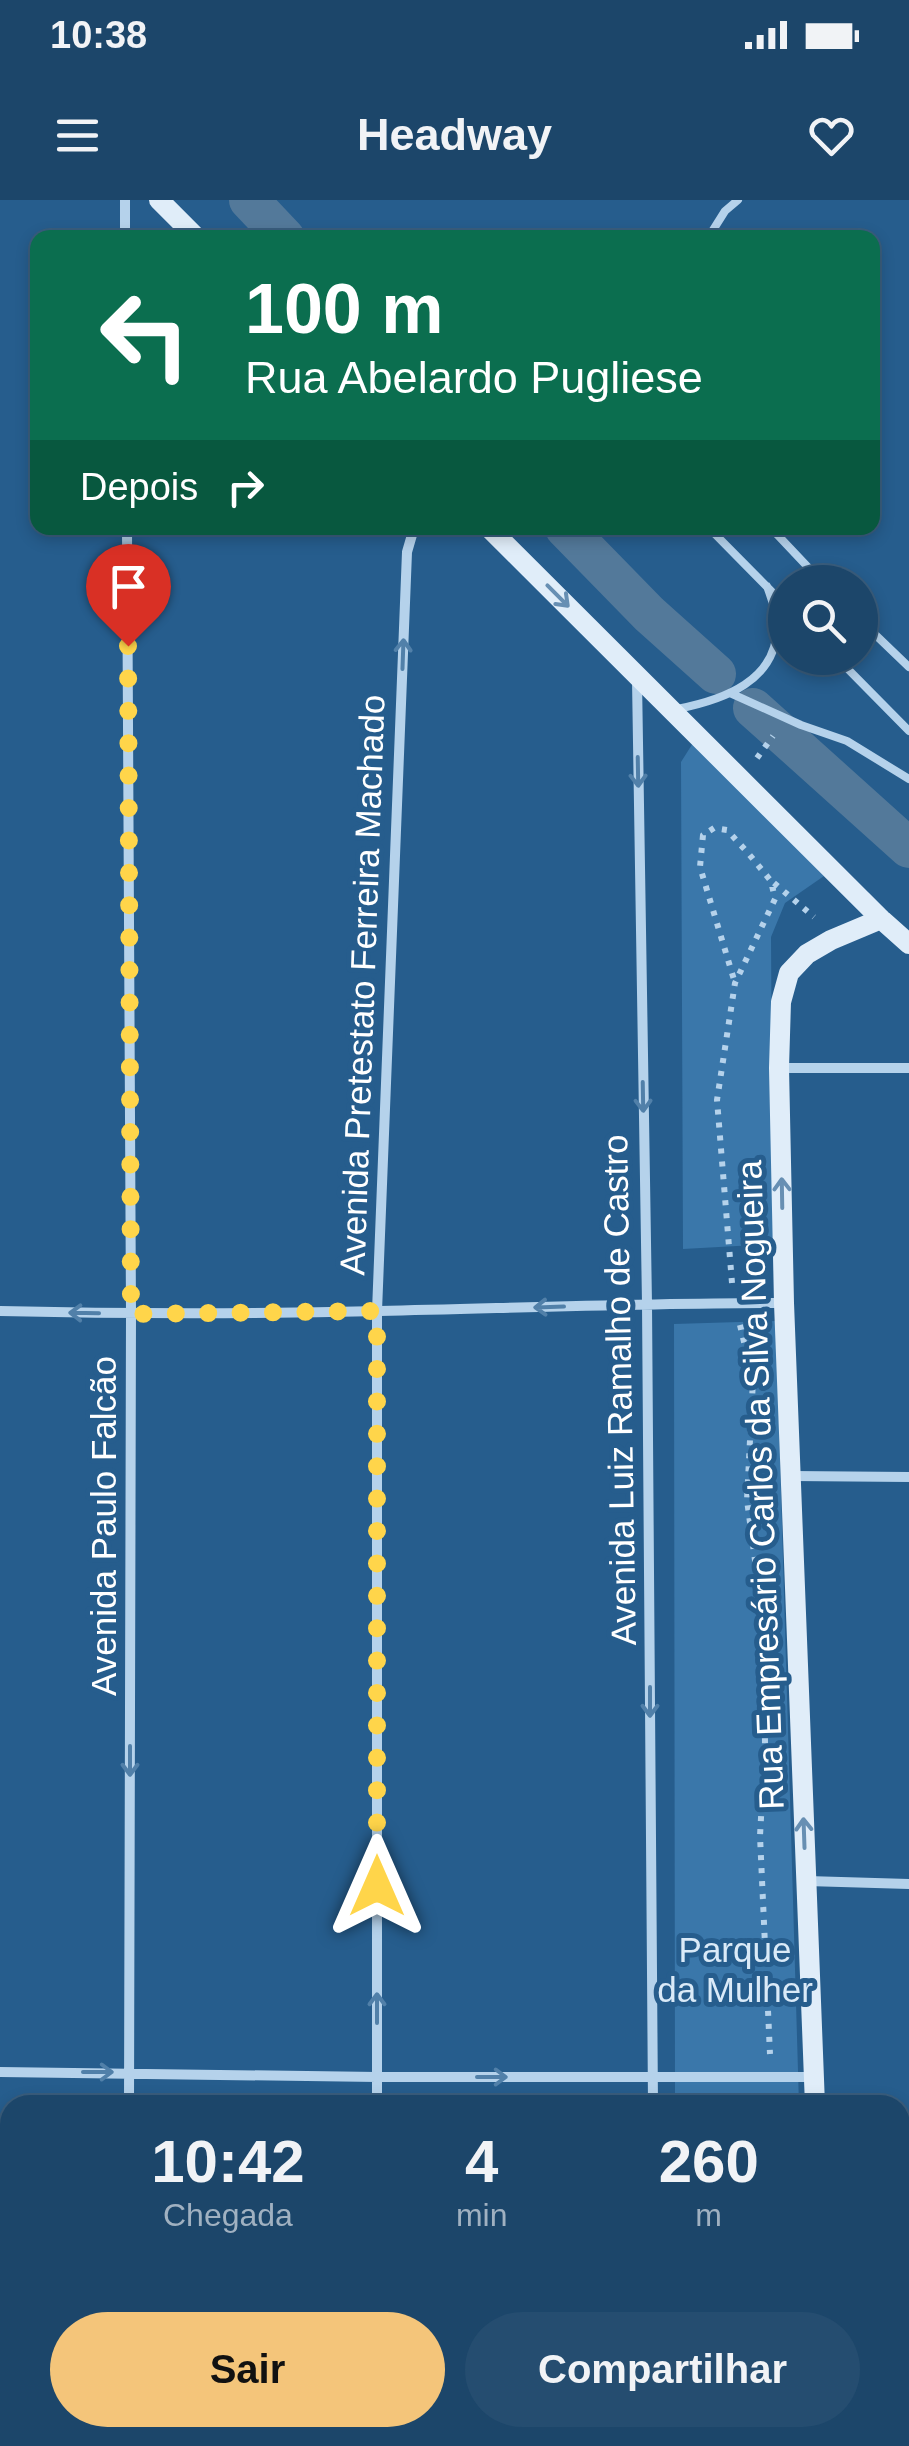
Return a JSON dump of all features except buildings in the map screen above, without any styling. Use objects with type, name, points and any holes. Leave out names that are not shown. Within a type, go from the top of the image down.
[{"type":"street","points":[[125,200],[126,230]]},
{"type":"street","points":[[158,200],[189,230]]},
{"type":"street","name":"Avenida Paulo Falcão","points":[[127,535],[131,1314],[128,2095]]},
{"type":"street","name":"Avenida Pretestato Ferreira Machado","points":[[377,2095],[377,1311],[407,552],[412,535]]},
{"type":"street","points":[[495,535],[909,944]]},
{"type":"street","name":"Avenida Luiz Ramalho de Castro","points":[[637,674],[653,2095]]},
{"type":"street","name":"Rua Empresário Carlos da Silva Nogueira","points":[[815,2095],[784,1303],[781,1002],[790,973],[808,954],[838,936],[881,919]]},
{"type":"street","points":[[780,1068],[909,1068]]},
{"type":"street","points":[[0,1312],[131,1314],[784,1303]]},
{"type":"street","points":[[791,1476],[909,1477]]},
{"type":"street","points":[[806,1881],[909,1884]]},
{"type":"street","points":[[0,2072],[814,2077]]},
{"type":"lane","points":[[713,230],[738,200]]},
{"type":"lane","points":[[672,710],[730,693],[760,675],[775,646],[778,621],[767,586],[716,535]]},
{"type":"lane","points":[[778,535],[806,565]]},
{"type":"lane","points":[[878,637],[909,667]]},
{"type":"lane","points":[[854,675],[909,731]]},
{"type":"lane","points":[[730,693],[847,741],[909,779]]},
{"type":"path","points":[[742,780],[785,718]]},
{"type":"path","points":[[736,983],[700,867],[702,835],[714,828],[727,830],[772,881],[838,936]]},
{"type":"path","points":[[771,2077],[760,1836],[764,1628],[747,1500],[754,1380],[734,1303],[717,1100],[736,983],[775,899],[772,881]]},
{"type":"green space","points":[[693,743],[824,876],[785,903],[771,937],[773,1244],[683,1249],[681,762]]},
{"type":"green space","name":"Parque da Mulher","points":[[776,1321],[799,2095],[675,2095],[674,1324]]},
{"type":"waterway","points":[[249,200],[277,230]]},
{"type":"waterway","points":[[572,535],[649,614],[716,674]]},
{"type":"waterway","points":[[753,708],[909,848]]},
{"type":"route","points":[[128,646],[131,1314],[377,1311],[377,1886]]}]
